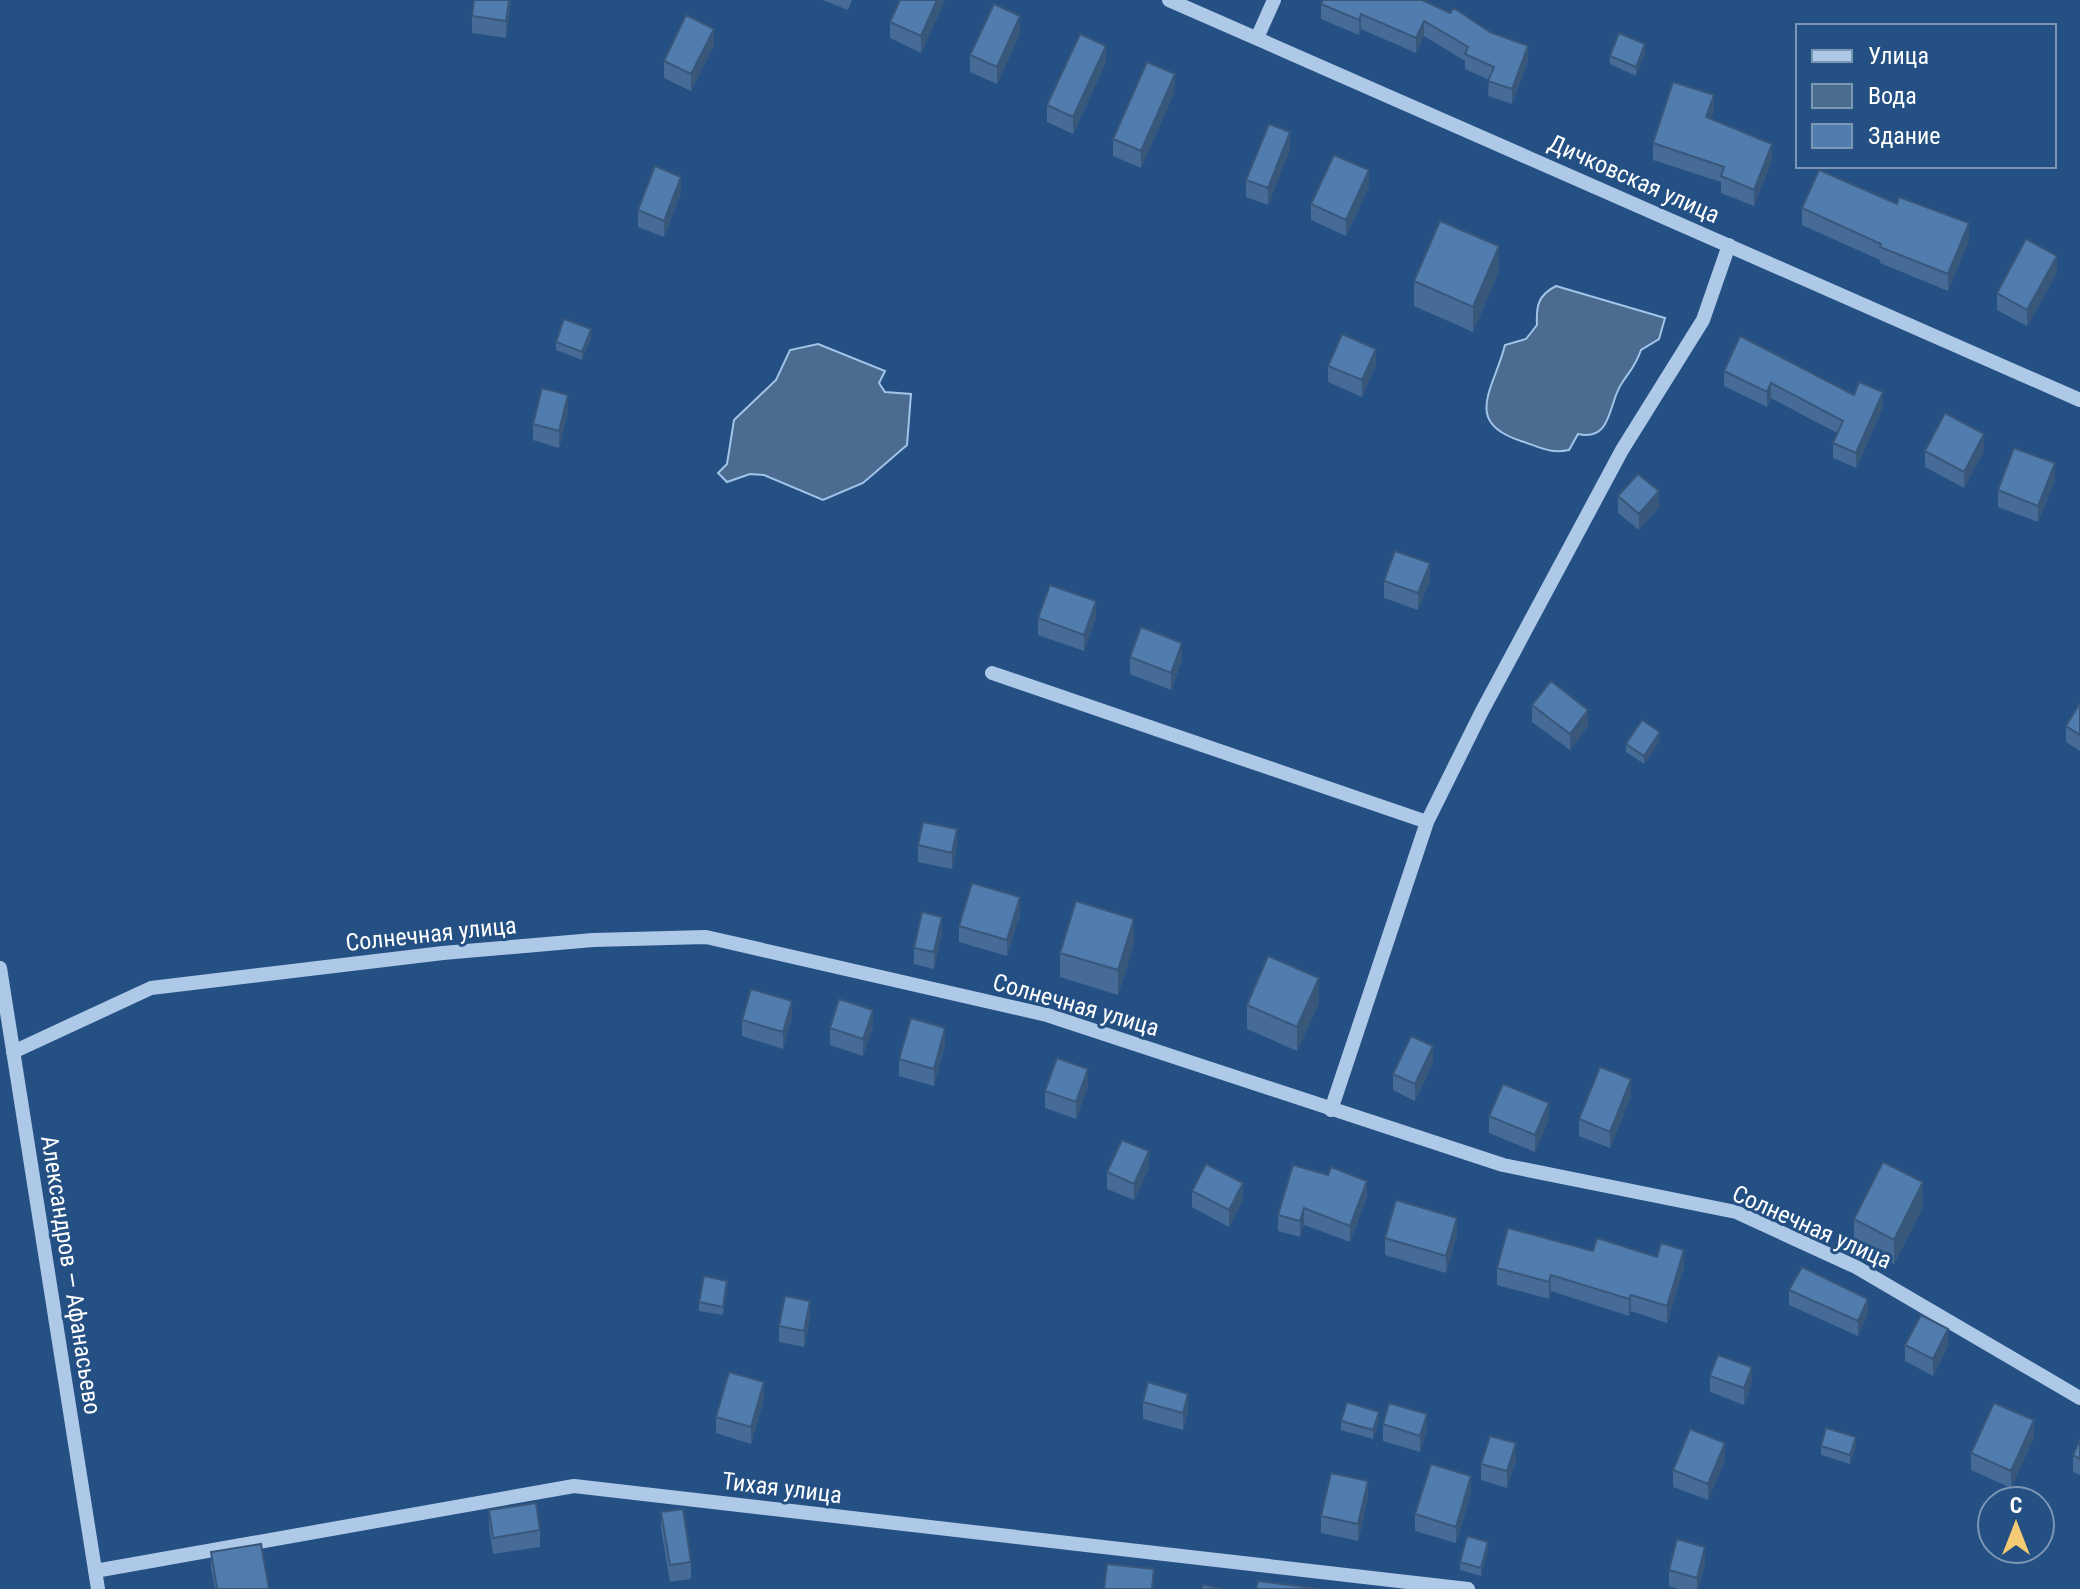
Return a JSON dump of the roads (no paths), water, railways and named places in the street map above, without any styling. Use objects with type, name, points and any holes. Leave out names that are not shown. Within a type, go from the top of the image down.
[{"type":"street","name":"Дичковская улица","points":[[1169,0],[2080,400]]},
{"type":"street","points":[[1257,38],[1274,0]]},
{"type":"street","points":[[1331,1110],[1427,822],[1481,713],[1622,450],[1703,320],[1729,245]]},
{"type":"street","points":[[992,673],[1427,822]]},
{"type":"street","name":"Солнечная улица","points":[[13,1052],[151,988],[458,951],[593,940],[706,937],[1047,1015],[1503,1165],[1736,1212],[1856,1267],[2080,1398]]},
{"type":"street","name":"Александров — Афанасьево","points":[[0,968],[98,1589]]},
{"type":"street","name":"Тихая улица","points":[[95,1571],[574,1486],[1468,1589]]},
{"type":"water","points":[[1556,286],[1665,318],[1659,339],[1641,350],[1622,383],[1604,426],[1589,435],[1578,434],[1569,450],[1562,451],[1545,449],[1503,433],[1492,424],[1487,414],[1490,390],[1505,345],[1526,339],[1537,325],[1542,297]]},
{"type":"water","points":[[818,344],[885,371],[879,383],[885,392],[911,394],[907,445],[863,483],[823,500],[764,475],[750,474],[727,482],[718,473],[727,464],[734,420],[776,380],[790,350]]}]
